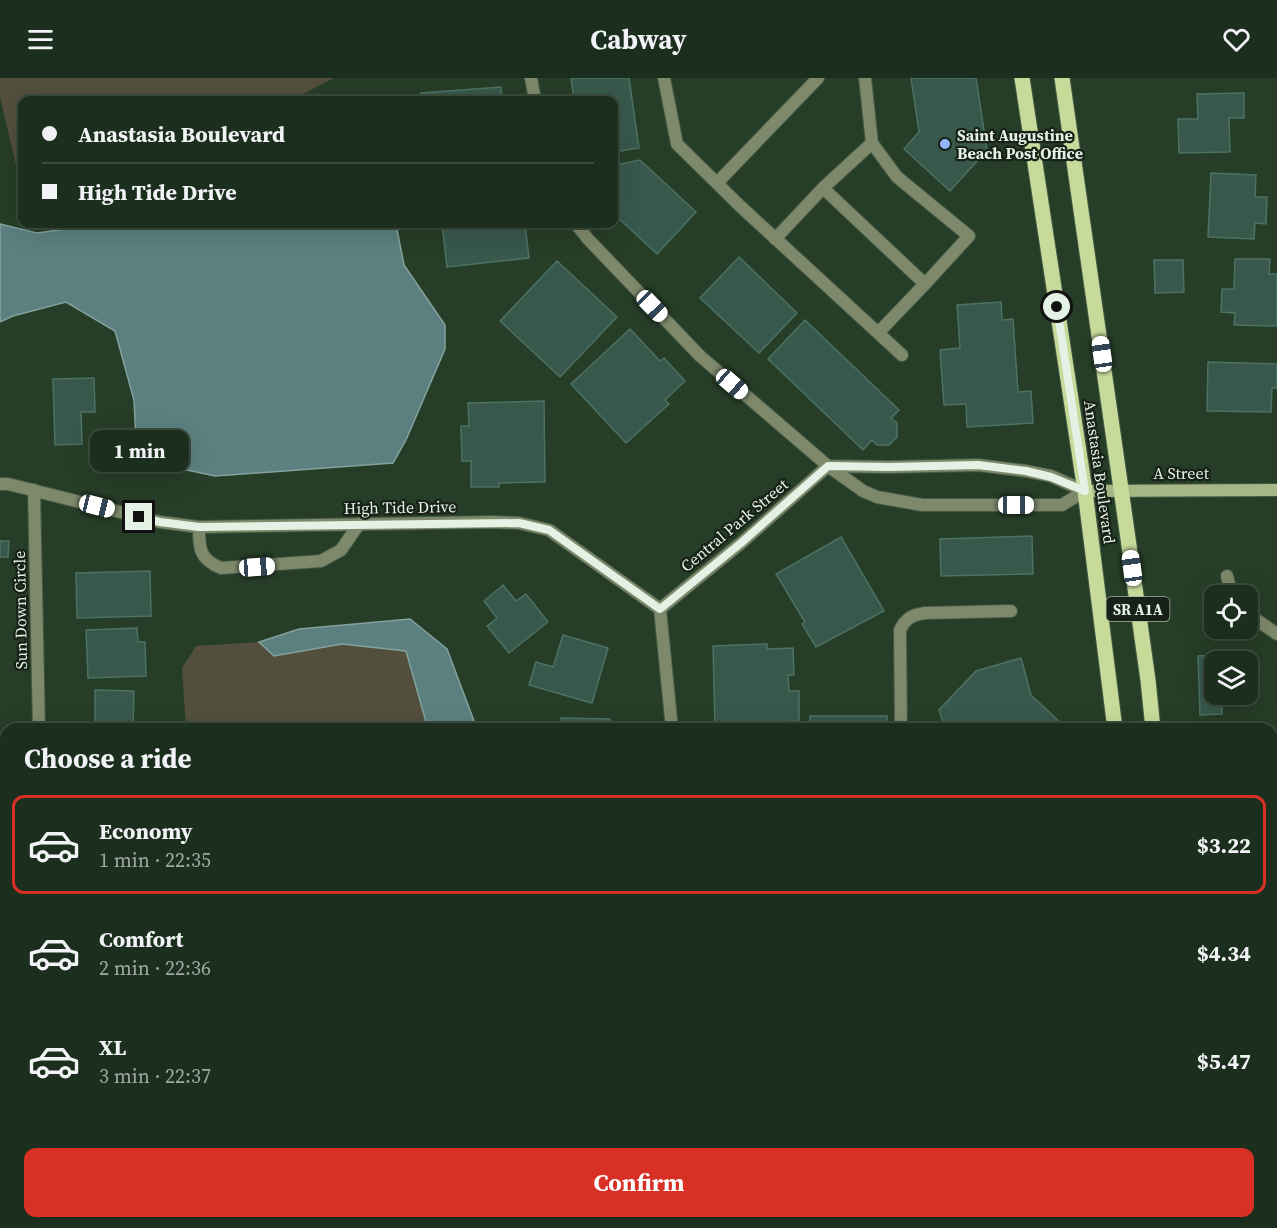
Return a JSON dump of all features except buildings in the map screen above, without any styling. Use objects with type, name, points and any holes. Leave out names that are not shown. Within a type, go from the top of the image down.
[{"type":"main road","name":"Anastasia Boulevard","points":[[1022,78],[1085,491],[1114,723]]},
{"type":"main road","name":"Anastasia Boulevard","points":[[1062,78],[1152,723]]},
{"type":"street","points":[[531,78],[534,96]]},
{"type":"street","points":[[664,78],[677,144],[775,239],[902,355]]},
{"type":"street","points":[[717,183],[818,78]]},
{"type":"street","points":[[865,78],[872,143],[897,177],[969,236],[878,333]]},
{"type":"street","points":[[775,239],[823,188],[872,143]]},
{"type":"street","points":[[823,188],[925,284]]},
{"type":"street","points":[[579,228],[700,356],[828,466],[863,491],[877,497],[922,505],[1062,505],[1085,491]]},
{"type":"street","points":[[828,466],[978,465],[1043,474],[1085,491]]},
{"type":"street","name":"Central Park Street","points":[[660,609],[741,543],[828,466]]},
{"type":"street","name":"High Tide Drive","points":[[0,484],[9,484],[160,522],[199,527],[519,523],[549,530],[660,609]]},
{"type":"street","name":"A Street","points":[[1085,491],[1121,489],[1277,490]]},
{"type":"street","name":"Sun Down Circle","points":[[33,490],[39,723]]},
{"type":"street","points":[[199,527],[199,545],[202,555],[221,568],[321,561],[341,550],[359,524]]},
{"type":"street","points":[[1227,576],[1229,585]]},
{"type":"street","points":[[660,609],[671,723]]},
{"type":"street","points":[[901,723],[900,630],[904,621],[914,615],[925,613],[1011,611]]},
{"type":"street","points":[[1258,621],[1277,634]]},
{"type":"shaded area","points":[[0,78],[334,78],[299,96],[18,96],[18,174],[0,97]]},
{"type":"shaded area","points":[[259,642],[274,656],[342,644],[406,651],[426,723],[186,723],[182,668],[196,646]]},
{"type":"water","points":[[0,224],[37,233],[73,228],[397,228],[404,265],[445,325],[445,349],[406,440],[393,463],[215,476],[154,463],[136,440],[134,400],[115,331],[66,302],[13,316],[0,322]]},
{"type":"water","points":[[410,619],[447,649],[475,723],[426,723],[406,651],[342,644],[274,656],[259,642],[299,629]]},
{"type":"place","name":"Saint Augustine Beach Post Office","points":[[945,144]]},
{"type":"route","points":[[139,517],[199,527],[519,523],[549,530],[660,609],[741,543],[828,466],[978,465],[1026,471],[1051,477],[1085,491],[1057,307]]}]
